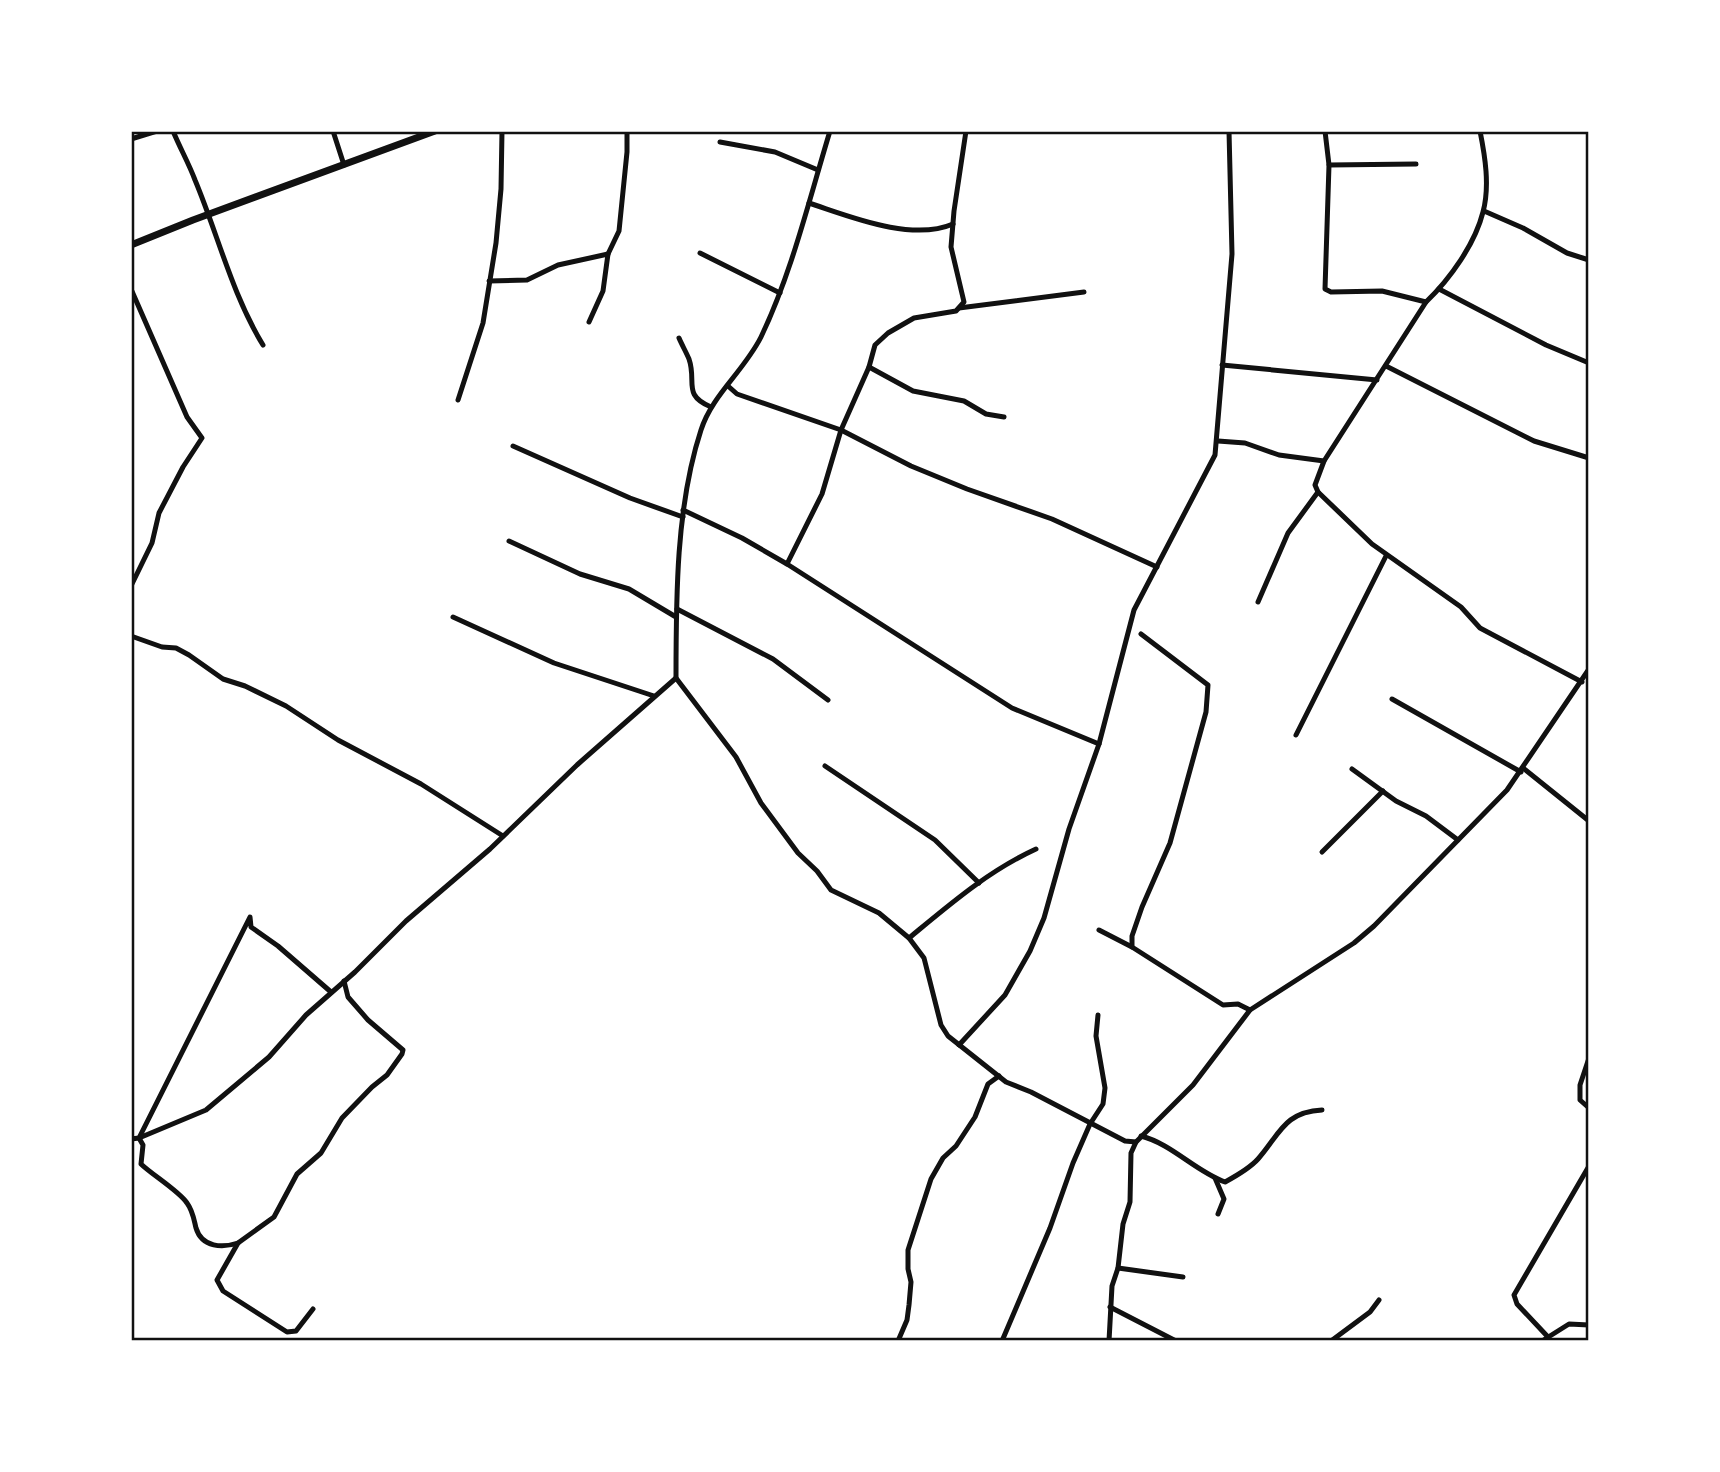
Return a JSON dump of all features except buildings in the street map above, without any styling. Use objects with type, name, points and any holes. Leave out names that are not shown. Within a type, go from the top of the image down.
[{"type":"street","points":[[131,139],[158,131]]},
{"type":"street","points":[[173,131],[196,181],[248,321],[263,345]]},
{"type":"street","points":[[333,131],[344,165]]},
{"type":"street","points":[[458,400],[483,323],[496,243],[502,131]]},
{"type":"street","points":[[589,322],[603,291],[608,254],[619,231],[622,217],[627,131]]},
{"type":"street","points":[[830,131],[780,293],[754,351],[711,407],[696,445],[685,490],[676,617],[676,678],[736,757],[761,803],[797,852],[817,871],[831,890],[879,913],[909,939],[924,958],[941,1025],[948,1036],[999,1076],[1125,1141],[1136,1142]]},
{"type":"street","points":[[787,564],[822,494],[841,430],[869,367],[875,345],[888,333],[914,318],[956,311],[964,302],[951,247],[966,131]]},
{"type":"street","points":[[958,1045],[1005,995],[1030,951],[1044,918],[1069,829],[1099,744],[1134,610],[1215,455],[1232,254],[1228,131]]},
{"type":"street","points":[[1325,131],[1329,165],[1325,289],[1331,292],[1382,291],[1426,302]]},
{"type":"street","points":[[1480,131],[1486,175],[1484,211],[1469,243],[1440,289],[1426,302],[1324,461],[1315,485],[1318,492],[1386,555],[1461,607],[1480,628],[1582,682]]},
{"type":"street","points":[[131,246],[207,215],[433,132]]},
{"type":"street","points":[[720,142],[775,152],[818,170]]},
{"type":"street","points":[[1329,165],[1416,164]]},
{"type":"street","points":[[808,203],[902,229],[917,231],[953,224]]},
{"type":"street","points":[[1484,211],[1524,228],[1567,253],[1589,260]]},
{"type":"street","points":[[700,253],[780,293]]},
{"type":"street","points":[[489,281],[527,280],[558,265],[608,254]]},
{"type":"street","points":[[131,289],[187,417],[202,438],[159,513],[152,543],[131,586]]},
{"type":"street","points":[[1440,289],[1546,345],[1589,363]]},
{"type":"street","points":[[959,308],[1084,292]]},
{"type":"street","points":[[678,338],[690,361],[692,394],[698,402],[711,407]]},
{"type":"street","points":[[1222,365],[1377,380]]},
{"type":"street","points":[[1386,366],[1534,441],[1589,458]]},
{"type":"street","points":[[869,367],[913,391],[964,401],[986,414],[1004,417]]},
{"type":"street","points":[[728,386],[737,394],[755,402],[782,408],[841,430],[911,466],[1052,519],[1157,568]]},
{"type":"street","points":[[1218,441],[1245,443],[1279,455],[1324,461]]},
{"type":"street","points":[[513,446],[530,451],[630,498],[722,528],[787,564],[1012,708],[1099,744]]},
{"type":"street","points":[[1258,602],[1288,533],[1318,492]]},
{"type":"street","points":[[509,541],[580,574],[629,589],[676,617]]},
{"type":"street","points":[[1296,735],[1386,555]]},
{"type":"street","points":[[677,609],[773,659],[828,700]]},
{"type":"street","points":[[453,617],[554,663],[654,696]]},
{"type":"street","points":[[1132,947],[1132,936],[1142,907],[1170,843],[1206,712],[1208,685],[1141,634]]},
{"type":"street","points":[[131,636],[176,649],[223,679],[286,706],[338,740],[421,784],[503,836]]},
{"type":"street","points":[[1109,1341],[1112,1286],[1118,1268],[1123,1224],[1130,1202],[1131,1153],[1136,1142],[1193,1085],[1250,1010],[1364,934],[1507,790],[1589,669]]},
{"type":"street","points":[[131,1139],[206,1110],[269,1057],[306,1015],[437,891],[503,836],[577,765],[676,678]]},
{"type":"street","points":[[1392,699],[1522,770],[1589,821]]},
{"type":"street","points":[[825,766],[935,840],[979,883]]},
{"type":"street","points":[[1352,769],[1382,791],[1426,816],[1458,840]]},
{"type":"street","points":[[1322,852],[1382,791]]},
{"type":"street","points":[[909,939],[943,908],[1011,860],[1036,849]]},
{"type":"street","points":[[139,1138],[250,917],[251,927],[278,946],[331,992]]},
{"type":"street","points":[[1099,930],[1132,947],[1223,1005],[1238,1004],[1250,1010]]},
{"type":"street","points":[[139,1138],[143,1145],[141,1164],[158,1175],[188,1203],[198,1234],[216,1247],[224,1248],[238,1243],[274,1217],[297,1174],[321,1153],[342,1118],[387,1075],[402,1054],[403,1050],[368,1020],[348,997],[344,981]]},
{"type":"street","points":[[1002,1341],[1090,1124],[1102,1104],[1105,1088],[1096,1036],[1098,1014]]},
{"type":"street","points":[[1589,1058],[1580,1085],[1580,1100],[1589,1108]]},
{"type":"street","points":[[898,1341],[909,1306],[911,1282],[908,1250],[931,1179],[943,1158],[956,1146],[975,1117],[988,1084],[999,1076]]},
{"type":"street","points":[[1142,1136],[1156,1140],[1225,1182],[1257,1160],[1287,1121],[1302,1113],[1322,1110]]},
{"type":"street","points":[[1125,1141],[1131,1153]]},
{"type":"street","points":[[1548,1336],[1517,1304],[1514,1295],[1589,1166]]},
{"type":"street","points":[[1215,1178],[1224,1199],[1218,1214]]},
{"type":"street","points":[[238,1243],[217,1280],[223,1291],[287,1332],[296,1331],[313,1309]]},
{"type":"street","points":[[1118,1268],[1183,1276]]},
{"type":"street","points":[[1331,1341],[1370,1312],[1379,1300]]},
{"type":"street","points":[[1110,1307],[1176,1341]]},
{"type":"street","points":[[1542,1341],[1569,1324],[1589,1325]]}]
